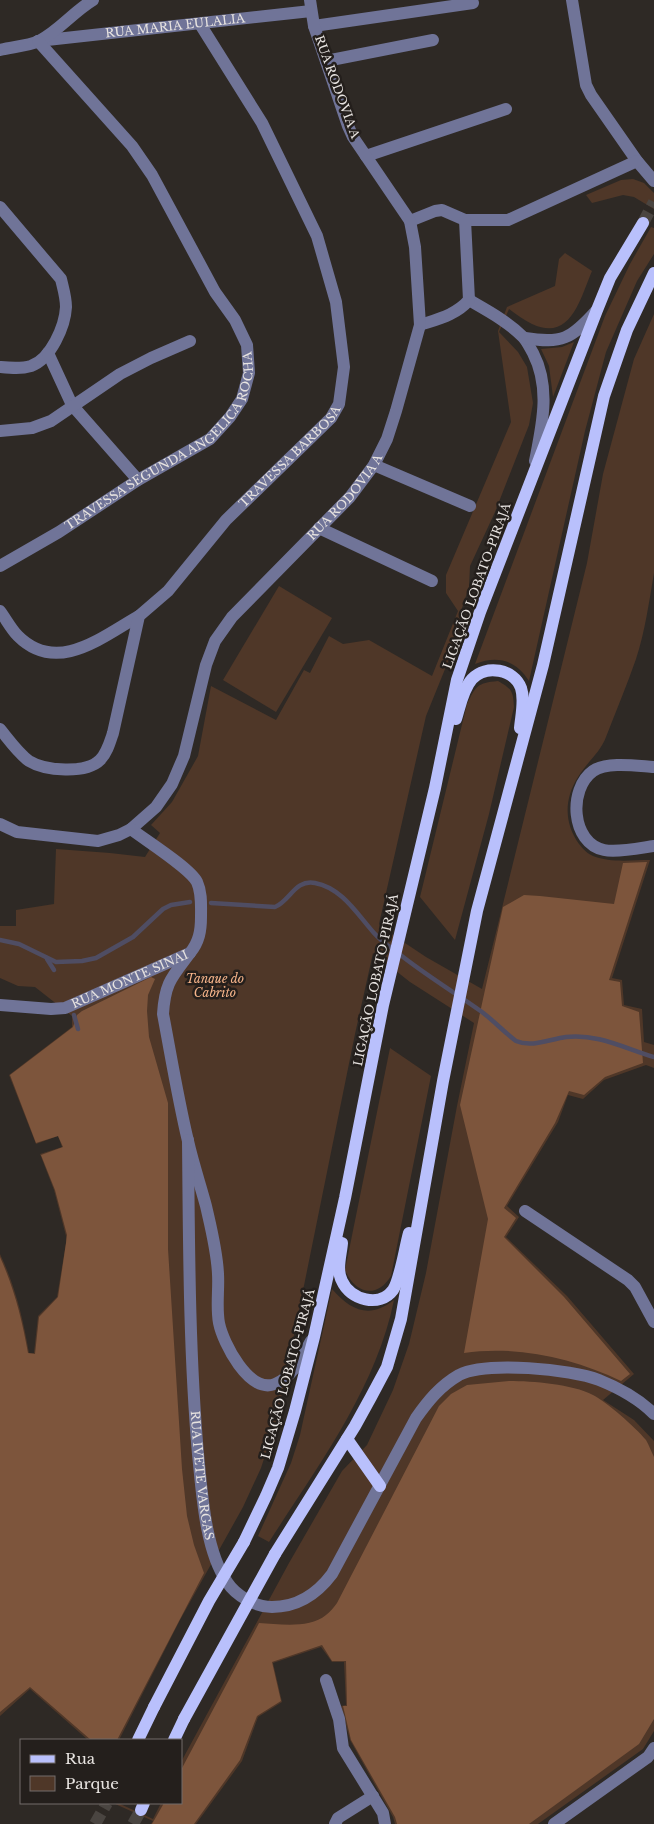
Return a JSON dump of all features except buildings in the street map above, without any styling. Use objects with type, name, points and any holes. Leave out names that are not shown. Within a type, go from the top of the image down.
[{"type":"main road","name":"LIGAÇÃO LOBATO-PIRAJÁ","points":[[138,1739],[209,1602],[244,1542],[278,1468],[314,1337],[345,1198],[383,1005],[434,788],[457,680],[480,612],[597,310],[610,278],[643,222]]},
{"type":"main road","points":[[174,1739],[275,1554],[347,1439],[389,1360],[401,1319],[443,1081],[478,911],[543,665],[604,396],[627,330],[654,273]]},
{"type":"main road","points":[[434,788],[465,691],[479,673],[488,670],[498,670],[506,673],[516,679],[521,688],[522,704],[517,762]]},
{"type":"main road","points":[[345,1198],[339,1270],[341,1280],[352,1294],[361,1298],[378,1299],[386,1296],[395,1286],[425,1178]]},
{"type":"main road","points":[[347,1439],[380,1486]]},
{"type":"street","points":[[0,50],[38,41],[63,25],[78,9],[93,0]]},
{"type":"street","points":[[572,0],[586,85],[637,161],[654,181]]},
{"type":"street","points":[[314,26],[473,3]]},
{"type":"street","name":"RUA MARIA EULALIA","points":[[38,41],[200,24],[311,6]]},
{"type":"street","name":"RUA RODOVIA A","points":[[0,824],[17,832],[88,841],[108,839],[131,829],[156,807],[179,770],[214,641],[232,617],[350,497],[374,465],[387,439],[420,325],[415,247],[410,221],[353,137],[348,126],[314,26],[311,6]]},
{"type":"street","name":"TRAVESSA BARBOSA","points":[[0,611],[18,636],[34,648],[56,654],[76,651],[139,616],[168,591],[226,520],[331,418],[339,404],[344,367],[336,302],[317,236],[262,123],[200,24]]},
{"type":"street","points":[[326,61],[433,40]]},
{"type":"street","name":"TRAVESSA SEGUNDA ANGELICA ROCHA","points":[[0,566],[60,532],[138,480],[210,439],[230,417],[242,399],[249,373],[247,346],[235,320],[215,292],[152,175],[132,146],[38,41]]},
{"type":"street","points":[[366,156],[506,109]]},
{"type":"street","points":[[410,221],[442,210],[466,220],[508,220],[637,161]]},
{"type":"street","points":[[0,207],[60,279],[66,307],[63,323],[48,353],[33,365],[18,369],[0,367]]},
{"type":"street","points":[[420,325],[454,313],[463,308],[469,300],[466,220]]},
{"type":"street","points":[[469,300],[507,323],[525,338],[539,368],[544,396],[544,416],[532,475]]},
{"type":"street","points":[[525,338],[544,341],[558,340],[570,336],[581,328],[597,310]]},
{"type":"street","points":[[0,431],[32,428],[51,421],[120,374],[190,341]]},
{"type":"street","points":[[48,353],[72,406],[138,480]]},
{"type":"street","points":[[374,465],[470,506]]},
{"type":"street","points":[[319,528],[432,581]]},
{"type":"street","points":[[0,730],[30,761],[46,768],[84,769],[99,761],[108,748],[113,732],[139,616]]},
{"type":"street","points":[[654,767],[608,766],[594,770],[581,786],[576,802],[580,829],[589,841],[599,849],[610,851],[654,846]]},
{"type":"street","name":"RUA MONTE SINAI","points":[[0,1005],[51,1009],[65,1008],[190,953],[199,938],[200,929],[201,892],[197,882],[192,875],[131,829]]},
{"type":"street","name":"RUA IVETE VARGAS","points":[[190,953],[168,982],[164,995],[163,1014],[188,1140],[206,1206],[216,1261],[219,1322],[222,1333],[246,1375],[261,1384],[274,1385],[295,1368],[314,1337]]},
{"type":"street","name":"RUA IVETE VARGAS","points":[[188,1140],[191,1341],[200,1468],[210,1540],[227,1582],[240,1596],[268,1607],[283,1607],[314,1594],[332,1574],[428,1399],[442,1386],[460,1374],[502,1367],[563,1372],[598,1380],[634,1397],[654,1414]]},
{"type":"street","points":[[525,1211],[628,1280],[635,1287],[654,1322]]},
{"type":"street","points":[[326,1680],[339,1719],[343,1748],[383,1813],[385,1824]]},
{"type":"street","points":[[554,1824],[648,1757],[654,1748]]},
{"type":"street","points":[[336,1824],[338,1818],[373,1796]]},
{"type":"green space","points":[[633,179],[644,183],[654,193],[654,209],[634,197],[623,195],[592,203],[586,195],[621,180]]},
{"type":"green space","points":[[651,227],[654,228],[654,254],[637,281],[606,352],[585,431],[529,681],[518,668],[505,661],[491,660],[475,664],[605,316],[630,264]]},
{"type":"green space","name":"Tanque do Cabrito","points":[[565,253],[592,271],[572,315],[565,323],[556,327],[545,328],[532,324],[509,309],[499,332],[518,352],[527,367],[533,403],[529,425],[495,512],[470,566],[469,587],[461,611],[456,642],[426,716],[379,924],[426,957],[482,989],[587,563],[603,474],[634,359],[654,314],[654,573],[642,638],[636,659],[606,737],[573,785],[568,802],[568,819],[579,844],[591,855],[614,860],[650,860],[612,978],[622,980],[624,1005],[642,1009],[644,1042],[654,1045],[654,1068],[646,1065],[604,1080],[583,1099],[568,1095],[558,1122],[507,1206],[519,1217],[506,1237],[567,1296],[634,1374],[603,1400],[634,1420],[654,1441],[654,1731],[643,1749],[538,1824],[395,1824],[393,1817],[350,1740],[341,1706],[346,1705],[344,1662],[332,1662],[321,1647],[273,1663],[282,1702],[258,1717],[242,1761],[196,1824],[151,1824],[153,1821],[115,1804],[120,1804],[153,1819],[160,1804],[182,1804],[182,1760],[289,1563],[342,1471],[367,1445],[393,1390],[409,1344],[426,1273],[474,1023],[410,982],[373,953],[282,1394],[275,1425],[261,1468],[243,1507],[180,1620],[120,1739],[87,1739],[30,1689],[0,1716],[0,1254],[18,1302],[29,1353],[34,1353],[38,1316],[57,1297],[66,1243],[66,1236],[54,1190],[40,1154],[62,1147],[58,1136],[36,1144],[9,1075],[72,1027],[72,1016],[35,987],[18,986],[0,978],[0,926],[16,926],[16,910],[54,904],[56,849],[145,857],[160,833],[151,825],[172,802],[198,756],[211,686],[276,720],[304,670],[310,673],[329,636],[343,644],[369,640],[432,676],[458,611],[446,593],[446,575],[511,422],[498,331],[507,307],[555,286],[559,259]]},
{"type":"green space","points":[[574,342],[553,397],[549,366],[541,349],[562,347]]},
{"type":"green space","points":[[279,586],[332,618],[276,712],[223,680]]},
{"type":"green space","points":[[498,681],[511,691],[514,707],[489,814],[455,940],[420,897],[467,704],[478,686]]},
{"type":"green space","points":[[390,1048],[431,1076],[391,1276],[379,1288],[367,1291],[360,1289],[354,1284],[345,1270]]},
{"type":"green space","points":[[332,1289],[346,1303],[361,1310],[377,1309],[394,1300],[374,1365],[359,1396],[325,1456],[269,1542],[258,1536],[291,1463],[300,1435]]},
{"type":"shaded area","points":[[647,862],[609,980],[620,982],[622,1006],[639,1012],[643,1063],[605,1077],[584,1095],[569,1091],[555,1123],[504,1208],[516,1218],[504,1237],[564,1297],[630,1374],[621,1381],[564,1360],[524,1352],[483,1351],[464,1353],[488,1219],[460,1105],[503,907],[524,895],[614,904],[623,863]]},
{"type":"shaded area","points":[[151,977],[155,979],[148,995],[147,1011],[149,1037],[168,1103],[168,1249],[182,1469],[187,1516],[194,1545],[204,1573],[118,1739],[90,1739],[30,1687],[0,1712],[0,1257],[17,1304],[28,1353],[35,1354],[39,1317],[58,1297],[67,1235],[55,1190],[41,1155],[63,1147],[58,1136],[36,1143],[10,1075],[73,1027],[77,1015]]},
{"type":"shaded area","points":[[509,1381],[564,1386],[584,1391],[599,1398],[613,1409],[646,1440],[654,1457],[654,1719],[639,1744],[529,1824],[397,1824],[395,1817],[351,1740],[343,1706],[347,1706],[346,1661],[332,1661],[322,1645],[272,1662],[281,1701],[257,1716],[240,1760],[194,1824],[152,1824],[163,1804],[182,1804],[182,1768],[259,1623],[285,1625],[311,1622],[326,1615],[337,1603],[439,1406],[451,1394],[467,1385]]},
{"type":"waterway","points":[[211,903],[275,907],[302,884],[315,883],[325,886],[341,896],[386,944],[482,1012],[516,1041],[528,1044],[566,1037],[589,1037],[611,1042],[654,1057]]},
{"type":"waterway","points":[[0,940],[19,944],[56,962],[82,961],[96,958],[133,937],[163,909],[171,905],[190,902]]},
{"type":"waterway","points":[[47,959],[54,970]]},
{"type":"waterway","points":[[74,1015],[78,1029]]},
{"type":"tunnel","points":[[643,223],[654,202]]},
{"type":"tunnel","points":[[95,1824],[106,1804]]},
{"type":"tunnel","points":[[133,1824],[141,1810]]}]
